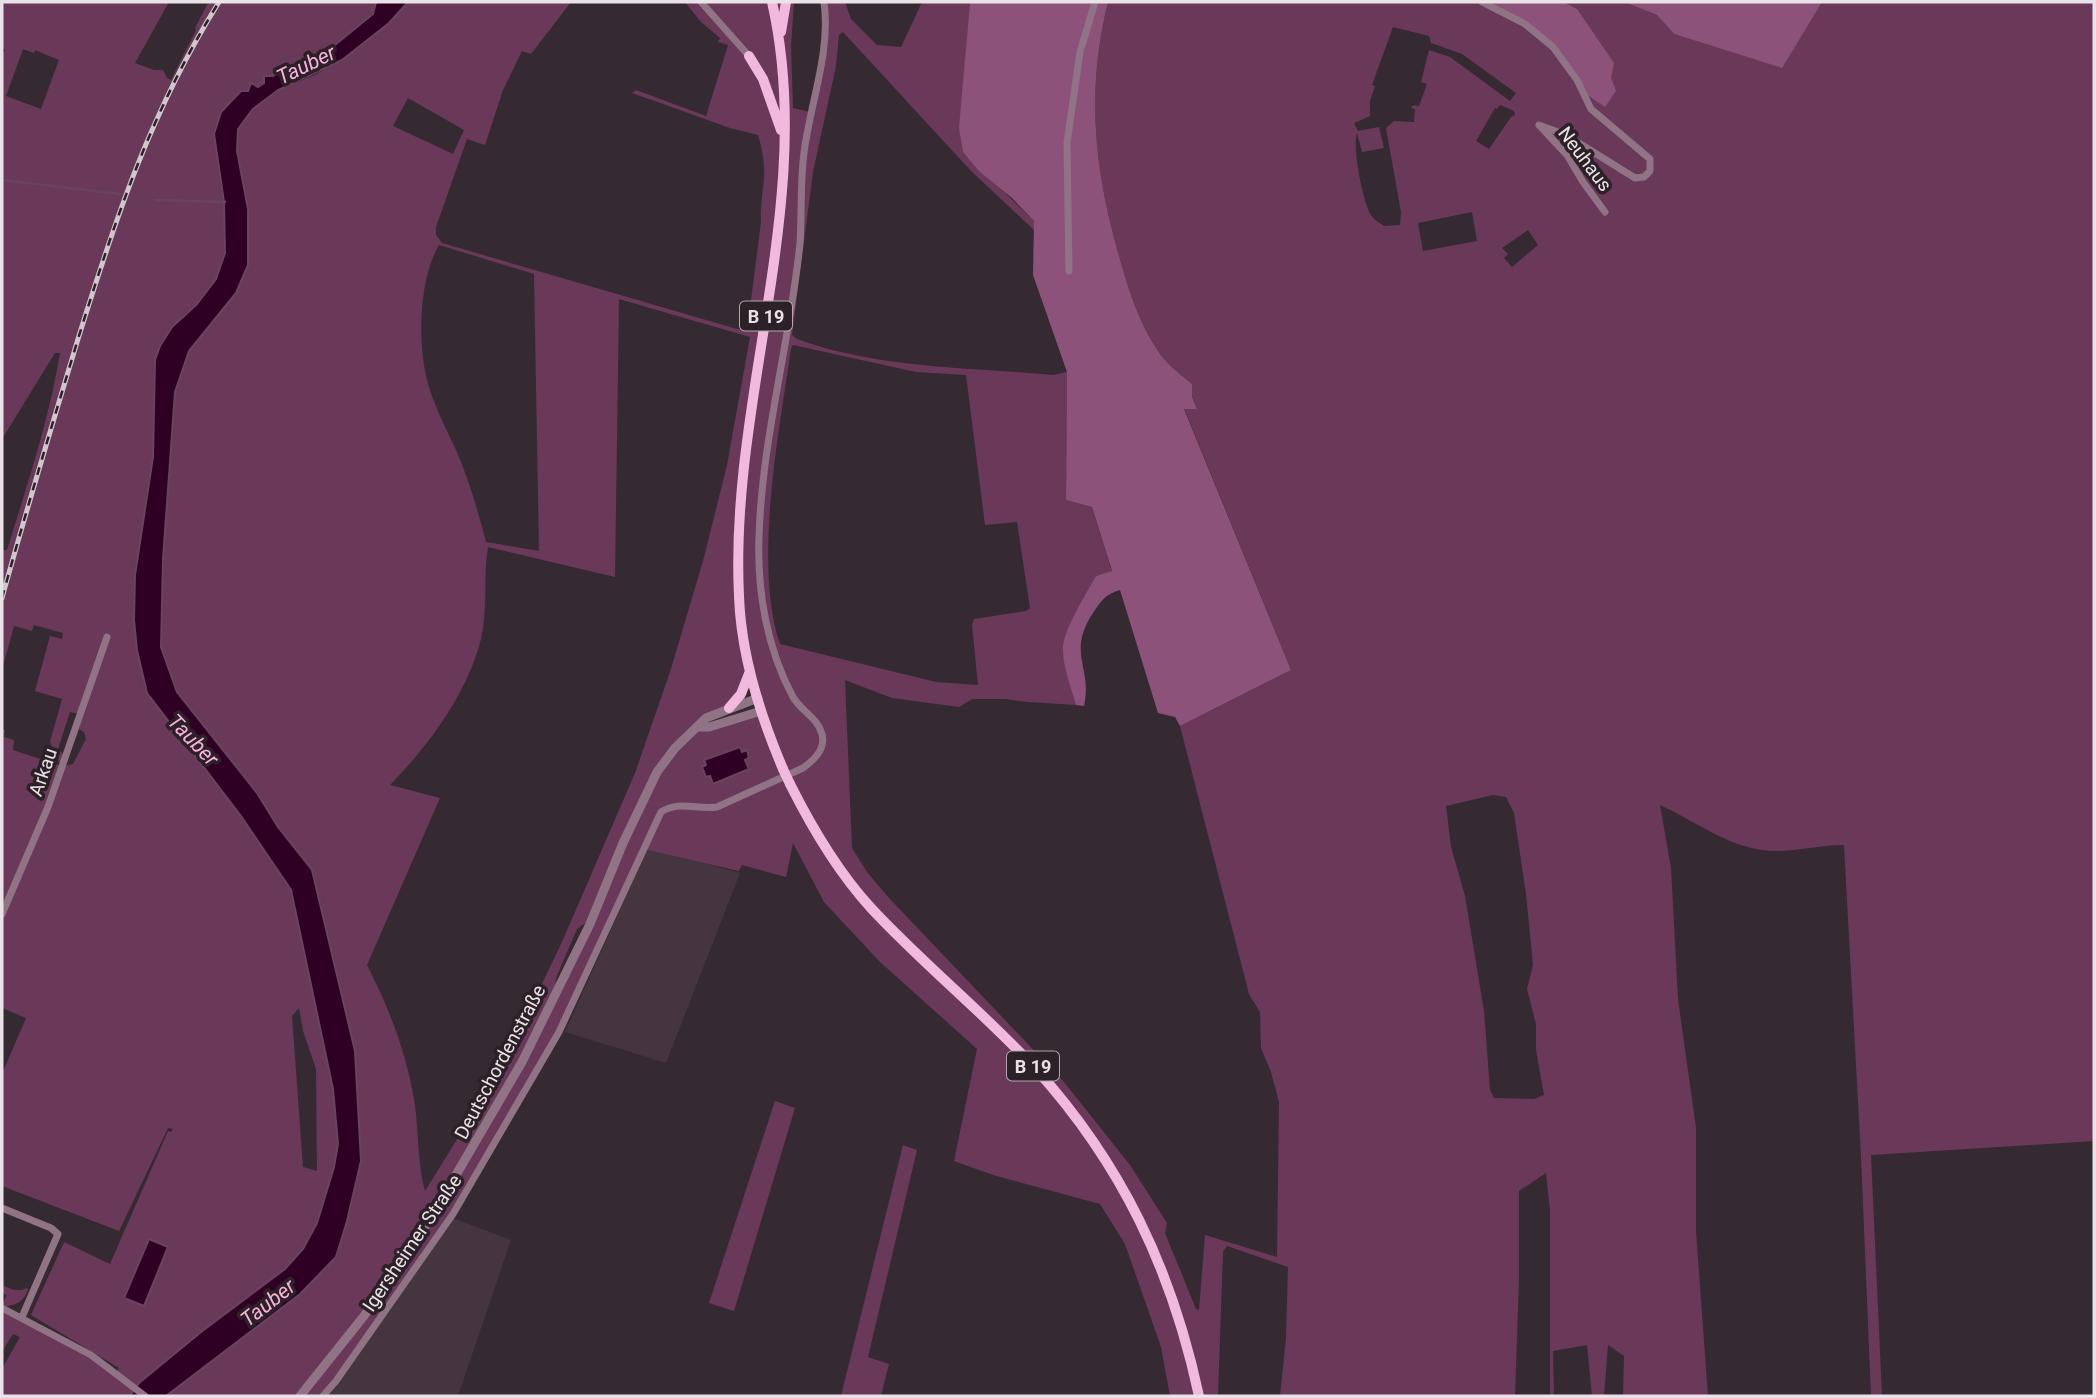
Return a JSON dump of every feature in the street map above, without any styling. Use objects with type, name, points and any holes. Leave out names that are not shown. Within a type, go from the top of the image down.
[{"type":"main road","name":"B 19","points":[[772,2],[780,42],[785,143],[779,223],[744,463],[739,521],[739,598],[750,670],[761,711],[790,784],[841,871],[870,907],[1034,1067],[1102,1153],[1146,1229],[1166,1277],[1184,1331],[1199,1396]]},
{"type":"main road","points":[[780,42],[786,2]]},
{"type":"main road","points":[[749,56],[763,79],[785,143]]},
{"type":"main road","points":[[729,708],[741,694],[750,670]]},
{"type":"street","points":[[701,2],[749,56]]},
{"type":"street","name":"Igersheimer Straße","points":[[323,1396],[439,1234],[481,1169],[559,1032],[660,812],[670,806],[684,804],[717,807],[803,768],[815,759],[822,747],[822,734],[793,699],[773,649],[762,597],[759,539],[766,452],[800,243],[804,155],[826,21],[824,2]]},
{"type":"street","points":[[1069,271],[1067,143],[1080,52],[1095,2]]},
{"type":"street","name":"Neuhaus","points":[[1482,2],[1525,24],[1553,47],[1577,80],[1591,109],[1650,159],[1650,171],[1644,177],[1635,178],[1566,135],[1539,125],[1567,155],[1605,212]]},
{"type":"street","name":"Arkau","points":[[2,914],[48,807],[107,637]]},
{"type":"street","name":"Deutschordenstraße","points":[[300,1396],[364,1316],[466,1160],[522,1062],[562,984],[649,785],[665,760],[706,718],[758,698]]},
{"type":"street","points":[[697,727],[709,727],[761,711]]},
{"type":"street","points":[[2,1208],[51,1228],[58,1234],[22,1317]]},
{"type":"street","points":[[2,1308],[91,1355],[145,1396]]},
{"type":"shaded area","points":[[2,2],[169,2],[135,63],[154,70],[163,70],[171,80],[207,2],[376,2],[374,14],[320,57],[299,61],[257,88],[251,83],[220,181],[224,202],[226,251],[216,279],[197,304],[184,314],[154,383],[153,457],[135,575],[134,620],[137,650],[147,693],[241,816],[291,890],[333,1089],[338,1144],[334,1167],[317,1223],[303,1249],[285,1269],[139,1383],[130,1396],[2,1396],[2,1369],[20,1337],[13,1334],[2,1352],[2,1307],[116,1372],[119,1368],[31,1315],[64,1242],[110,1264],[168,1131],[173,1129],[168,1128],[119,1231],[2,1186],[2,1074],[26,1018],[2,1008],[2,729],[5,730],[4,737],[14,740],[13,750],[61,766],[50,742],[62,699],[35,691],[50,636],[62,639],[63,633],[34,625],[32,631],[14,626],[2,670],[2,550],[7,550],[30,477],[60,353],[55,353],[2,439],[2,56],[5,49],[2,49]],"holes":[[[23,49],[34,53],[35,50],[59,60],[41,109],[6,96]],[[70,712],[80,714],[79,729],[84,732],[86,739],[73,764],[63,766],[66,757],[58,749]],[[299,1008],[303,1031],[316,1069],[317,1171],[303,1167],[292,1016]]]},
{"type":"shaded area","points":[[408,2],[571,2],[531,54],[522,51],[503,90],[485,145],[467,139],[436,227],[436,235],[442,243],[744,329],[748,324],[764,181],[763,154],[758,135],[730,128],[632,93],[636,90],[706,116],[728,45],[718,42],[720,38],[701,22],[685,2],[794,2],[791,46],[793,108],[810,112],[821,62],[824,2],[845,2],[851,19],[877,45],[901,47],[922,2],[970,2],[960,128],[963,152],[1034,221],[1034,230],[971,171],[843,32],[839,35],[836,66],[813,172],[792,335],[828,349],[892,361],[1054,375],[1067,372],[1066,500],[1092,507],[1112,572],[1096,576],[1067,673],[1076,705],[972,699],[959,707],[892,698],[845,680],[852,848],[867,872],[889,898],[1064,1082],[1130,1165],[1167,1223],[1165,1233],[1196,1309],[1199,1310],[1205,1235],[1277,1257],[1279,1102],[1261,1048],[1260,1012],[1249,994],[1180,726],[1291,670],[1184,408],[1197,409],[1192,397],[1192,384],[1160,354],[1146,331],[1135,307],[1119,256],[1104,192],[1096,129],[1097,67],[1108,2],[1482,2],[1577,9],[1564,2],[1624,2],[1657,15],[1674,34],[1781,67],[1822,2],[2094,2],[2094,1141],[1871,1155],[1882,1396],[1871,1396],[1844,845],[1779,851],[1747,847],[1717,835],[1660,805],[1671,868],[1678,999],[1696,1128],[1696,1231],[1708,1396],[1623,1396],[1624,1356],[1608,1345],[1604,1396],[1592,1396],[1587,1345],[1553,1351],[1554,1396],[1550,1396],[1550,1210],[1546,1173],[1519,1191],[1515,1396],[1280,1396],[1286,1338],[1288,1267],[1227,1246],[1223,1252],[1218,1396],[1170,1396],[1161,1347],[1125,1244],[1100,1204],[993,1175],[954,1161],[977,1049],[879,961],[824,902],[793,843],[786,877],[742,865],[739,871],[644,849],[559,1032],[481,1169],[323,1396],[166,1396],[300,1294],[336,1257],[347,1221],[324,929],[312,870],[177,692],[161,647],[163,559],[175,392],[189,351],[214,321],[248,209],[237,151],[238,129],[253,109],[278,90],[317,74],[389,23]],"holes":[[[1393,27],[1429,36],[1431,43],[1462,54],[1516,93],[1510,101],[1450,57],[1429,50],[1421,82],[1427,84],[1419,106],[1413,105],[1411,108],[1415,109],[1414,122],[1394,121],[1386,128],[1401,212],[1400,225],[1384,226],[1372,217],[1359,175],[1357,133],[1362,152],[1384,148],[1379,127],[1358,131],[1354,123],[1370,116],[1370,101],[1375,86],[1372,85]],[[408,98],[464,130],[453,154],[393,126]],[[1500,105],[1514,111],[1515,115],[1489,149],[1476,141],[1495,108]],[[1472,212],[1477,241],[1423,251],[1418,223]],[[1528,230],[1538,245],[1512,267],[1504,258],[1508,254],[1502,248]],[[439,245],[534,274],[539,551],[486,542],[465,473],[435,405],[426,376],[421,327],[427,274]],[[619,299],[750,337],[727,465],[703,561],[670,672],[635,773],[562,942],[524,1021],[484,1096],[425,1191],[414,1099],[406,1064],[389,1014],[367,965],[440,798],[390,785],[419,753],[445,718],[475,659],[483,628],[488,547],[615,577]],[[793,345],[916,372],[966,375],[985,525],[1017,522],[1030,608],[1026,611],[974,619],[972,625],[978,685],[936,682],[780,644],[772,612],[769,576],[768,538],[775,458]],[[750,672],[761,711],[698,727],[736,701]],[[749,758],[745,760],[749,769],[714,784],[710,776],[707,777],[702,767]],[[1493,795],[1506,797],[1514,813],[1533,965],[1527,989],[1536,1024],[1536,1050],[1544,1095],[1534,1099],[1494,1098],[1490,1090],[1484,1011],[1465,896],[1451,847],[1446,806]],[[591,919],[555,995],[556,978],[577,929]]]},
{"type":"shaded area","points":[[970,2],[1108,2],[1097,67],[1096,129],[1104,192],[1119,256],[1135,307],[1146,331],[1160,354],[1192,384],[1192,397],[1197,409],[1184,409],[1291,670],[1180,726],[1175,717],[1158,713],[1120,590],[1100,602],[1086,625],[1081,649],[1086,692],[1084,706],[1076,705],[1069,683],[1063,653],[1068,630],[1096,576],[1112,571],[1092,507],[1066,500],[1067,372],[1033,275],[1034,221],[1012,198],[979,171],[963,152],[959,128]]},
{"type":"shaded area","points":[[1482,2],[1564,2],[1577,9],[1614,63],[1611,78],[1616,91],[1605,107],[1583,92],[1553,47],[1525,24]]},
{"type":"shaded area","points":[[1624,2],[1822,2],[1782,68],[1674,34],[1657,15]]},
{"type":"shaded area","points":[[648,847],[740,873],[666,1063],[565,1032]]},
{"type":"shaded area","points":[[775,1101],[795,1108],[734,1311],[709,1303]]},
{"type":"shaded area","points":[[903,1145],[917,1150],[868,1357],[889,1364],[881,1396],[841,1396]]},
{"type":"shaded area","points":[[453,1218],[511,1240],[458,1396],[329,1396]]},
{"type":"shaded area","points":[[2,1285],[15,1290],[28,1289],[21,1300],[2,1307],[7,1295],[2,1293]]},
{"type":"water","name":"Tauber","points":[[376,2],[408,2],[389,23],[342,60],[278,90],[253,109],[238,129],[237,151],[248,209],[248,265],[236,293],[189,351],[175,392],[163,559],[161,647],[177,692],[257,793],[278,827],[312,870],[355,1051],[361,1161],[336,1257],[300,1294],[166,1396],[130,1396],[139,1383],[285,1269],[303,1249],[317,1223],[334,1167],[338,1144],[333,1089],[291,890],[241,816],[147,693],[137,650],[134,620],[135,575],[153,457],[155,360],[172,327],[197,304],[216,279],[225,253],[224,202],[214,134],[221,112],[241,91],[248,91],[251,83],[258,87],[264,83],[264,76],[273,76],[299,61],[320,57],[373,14]]},
{"type":"water","points":[[740,747],[742,752],[747,750],[749,758],[745,760],[749,769],[713,784],[702,767],[706,765],[704,760]]},
{"type":"water","points":[[149,1239],[168,1247],[144,1306],[124,1298]]},
{"type":"waterway","points":[[2,180],[120,194]]},
{"type":"waterway","points":[[155,200],[225,202]]},
{"type":"railway","points":[[2,598],[78,339],[121,207],[174,83],[219,2]]}]
